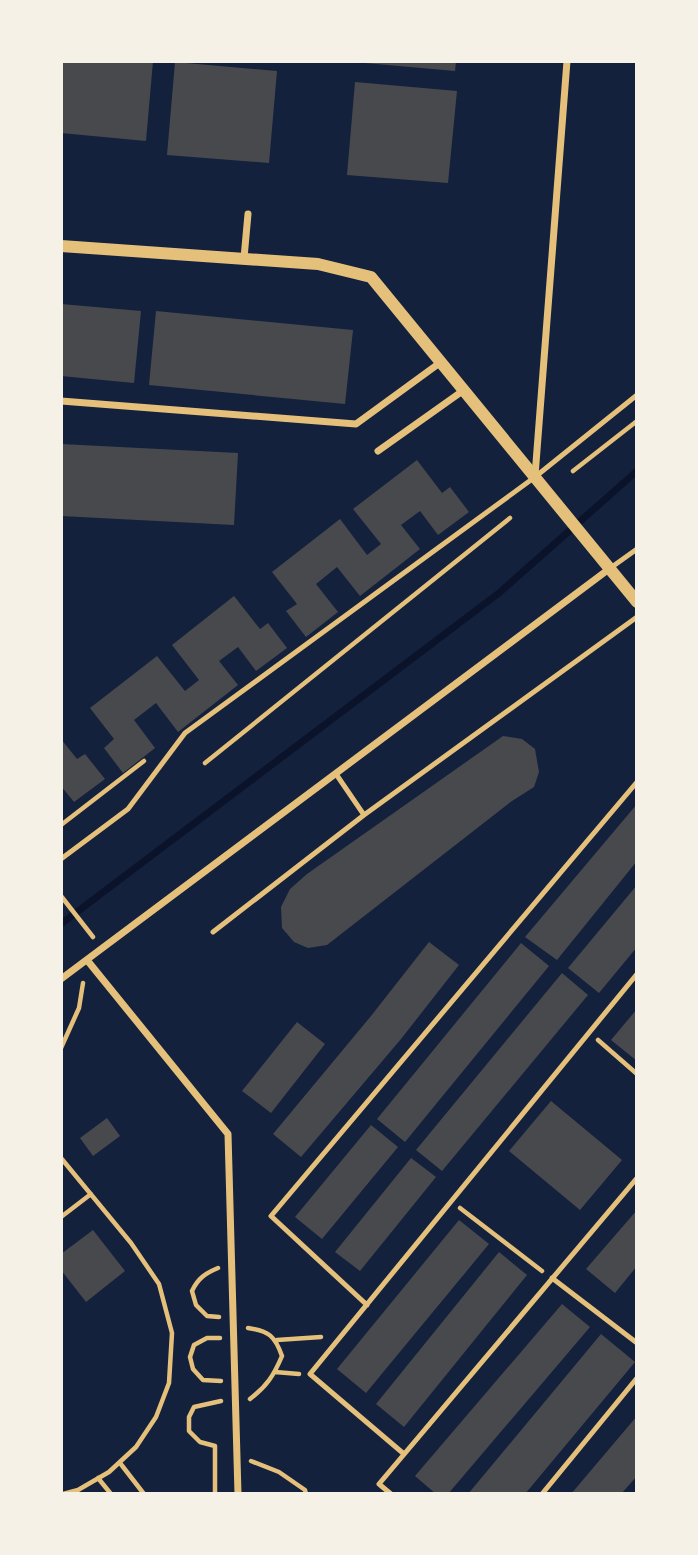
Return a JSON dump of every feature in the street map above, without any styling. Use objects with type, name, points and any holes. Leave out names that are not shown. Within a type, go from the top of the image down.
[{"type":"street","points":[[535,477],[567,61]]},
{"type":"street","points":[[244,258],[248,214]]},
{"type":"street","points":[[61,246],[318,264],[371,277],[637,602]]},
{"type":"street","points":[[61,401],[356,424],[441,362]]},
{"type":"street","points":[[378,451],[464,390]]},
{"type":"street","points":[[61,979],[610,569]]},
{"type":"street","points":[[86,960],[228,1134],[238,1494]]},
{"type":"lane","points":[[61,859],[128,809],[185,733],[535,477],[637,395]]},
{"type":"lane","points":[[610,569],[637,549]]},
{"type":"lane","points":[[213,932],[364,815],[637,617]]},
{"type":"lane","points":[[335,774],[364,815]]},
{"type":"lane","points":[[367,1305],[271,1216],[637,782]]},
{"type":"lane","points":[[404,1454],[310,1374],[637,974]]},
{"type":"lane","points":[[391,1494],[379,1484],[637,1178]]},
{"type":"lane","points":[[552,1278],[637,1343]]},
{"type":"lane","points":[[542,1494],[637,1378]]},
{"type":"path","points":[[573,471],[637,421]]},
{"type":"path","points":[[205,763],[510,518]]},
{"type":"path","points":[[61,825],[150,756]]},
{"type":"path","points":[[61,896],[103,948]]},
{"type":"path","points":[[61,1048],[79,1008],[86,960]]},
{"type":"path","points":[[589,1032],[637,1074]]},
{"type":"path","points":[[61,1158],[131,1243],[159,1284],[172,1333],[169,1383],[156,1417],[136,1447],[109,1472],[63,1494]]},
{"type":"path","points":[[61,1217],[91,1194]]},
{"type":"path","points":[[451,1201],[552,1278]]},
{"type":"path","points":[[223,1325],[224,1317],[207,1316],[196,1305],[192,1291],[198,1280],[208,1272],[232,1262]]},
{"type":"path","points":[[234,1326],[261,1330],[277,1340],[342,1335]]},
{"type":"path","points":[[215,1494],[215,1446],[200,1442],[189,1431],[189,1417],[194,1407],[223,1400],[223,1381],[203,1380],[193,1369],[190,1357],[194,1345],[207,1338],[223,1339]]},
{"type":"path","points":[[248,1401],[265,1387],[275,1372],[282,1356],[277,1340]]},
{"type":"path","points":[[275,1372],[310,1374]]},
{"type":"path","points":[[249,1461],[279,1472],[305,1490],[306,1494]]},
{"type":"path","points":[[120,1462],[144,1494]]},
{"type":"path","points":[[98,1478],[111,1494]]},
{"type":"building","points":[[61,61],[153,61],[146,141],[61,133]]},
{"type":"building","points":[[365,61],[456,61],[455,71]]},
{"type":"building","points":[[175,62],[277,71],[269,163],[167,155]]},
{"type":"building","points":[[355,82],[457,91],[448,183],[347,175]]},
{"type":"building","points":[[61,304],[141,311],[134,383],[61,376]]},
{"type":"building","points":[[156,311],[353,330],[345,404],[149,385]]},
{"type":"building","points":[[61,444],[238,453],[234,525],[61,516]]},
{"type":"building","points":[[417,460],[442,493],[450,487],[469,512],[438,535],[420,511],[401,525],[420,549],[360,596],[337,567],[316,584],[338,612],[306,637],[286,611],[297,604],[272,572],[340,519],[367,555],[381,544],[353,509]]},
{"type":"building","points":[[234,596],[260,629],[268,623],[287,648],[256,671],[238,647],[219,661],[238,685],[178,732],[156,703],[134,720],[155,748],[123,773],[104,748],[114,739],[90,708],[157,656],[185,691],[199,680],[172,645]]},
{"type":"building","points":[[503,736],[522,739],[535,749],[539,772],[534,787],[512,801],[327,945],[308,948],[294,942],[282,928],[281,907],[290,889],[307,874]]},
{"type":"building","points":[[61,739],[77,759],[85,754],[105,779],[74,802],[61,786]]},
{"type":"building","points":[[637,804],[637,861],[557,960],[525,937]]},
{"type":"building","points":[[637,885],[637,947],[599,993],[568,968]]},
{"type":"building","points":[[429,942],[459,965],[401,1039],[301,1157],[273,1134]]},
{"type":"building","points":[[521,943],[549,966],[405,1142],[377,1119]]},
{"type":"building","points":[[562,973],[588,995],[442,1171],[416,1150]]},
{"type":"building","points":[[637,1009],[637,1061],[611,1040]]},
{"type":"building","points":[[297,1022],[325,1044],[271,1113],[242,1091]]},
{"type":"building","points":[[551,1101],[622,1160],[580,1210],[509,1151]]},
{"type":"building","points":[[107,1118],[120,1136],[93,1156],[80,1138]]},
{"type":"building","points":[[371,1125],[398,1147],[322,1239],[295,1217]]},
{"type":"building","points":[[411,1158],[436,1177],[360,1271],[335,1252]]},
{"type":"building","points":[[637,1210],[637,1266],[615,1293],[586,1269]]},
{"type":"building","points":[[459,1220],[489,1244],[366,1393],[337,1369]]},
{"type":"building","points":[[93,1230],[125,1271],[86,1302],[61,1270],[61,1254]]},
{"type":"building","points":[[499,1252],[527,1275],[404,1427],[376,1404]]},
{"type":"building","points":[[562,1304],[590,1327],[448,1494],[436,1494],[415,1476]]},
{"type":"building","points":[[601,1334],[635,1362],[525,1494],[468,1494]]},
{"type":"building","points":[[637,1416],[637,1476],[621,1494],[571,1494]]},
{"type":"waterway","points":[[61,924],[499,593],[637,471]]}]
